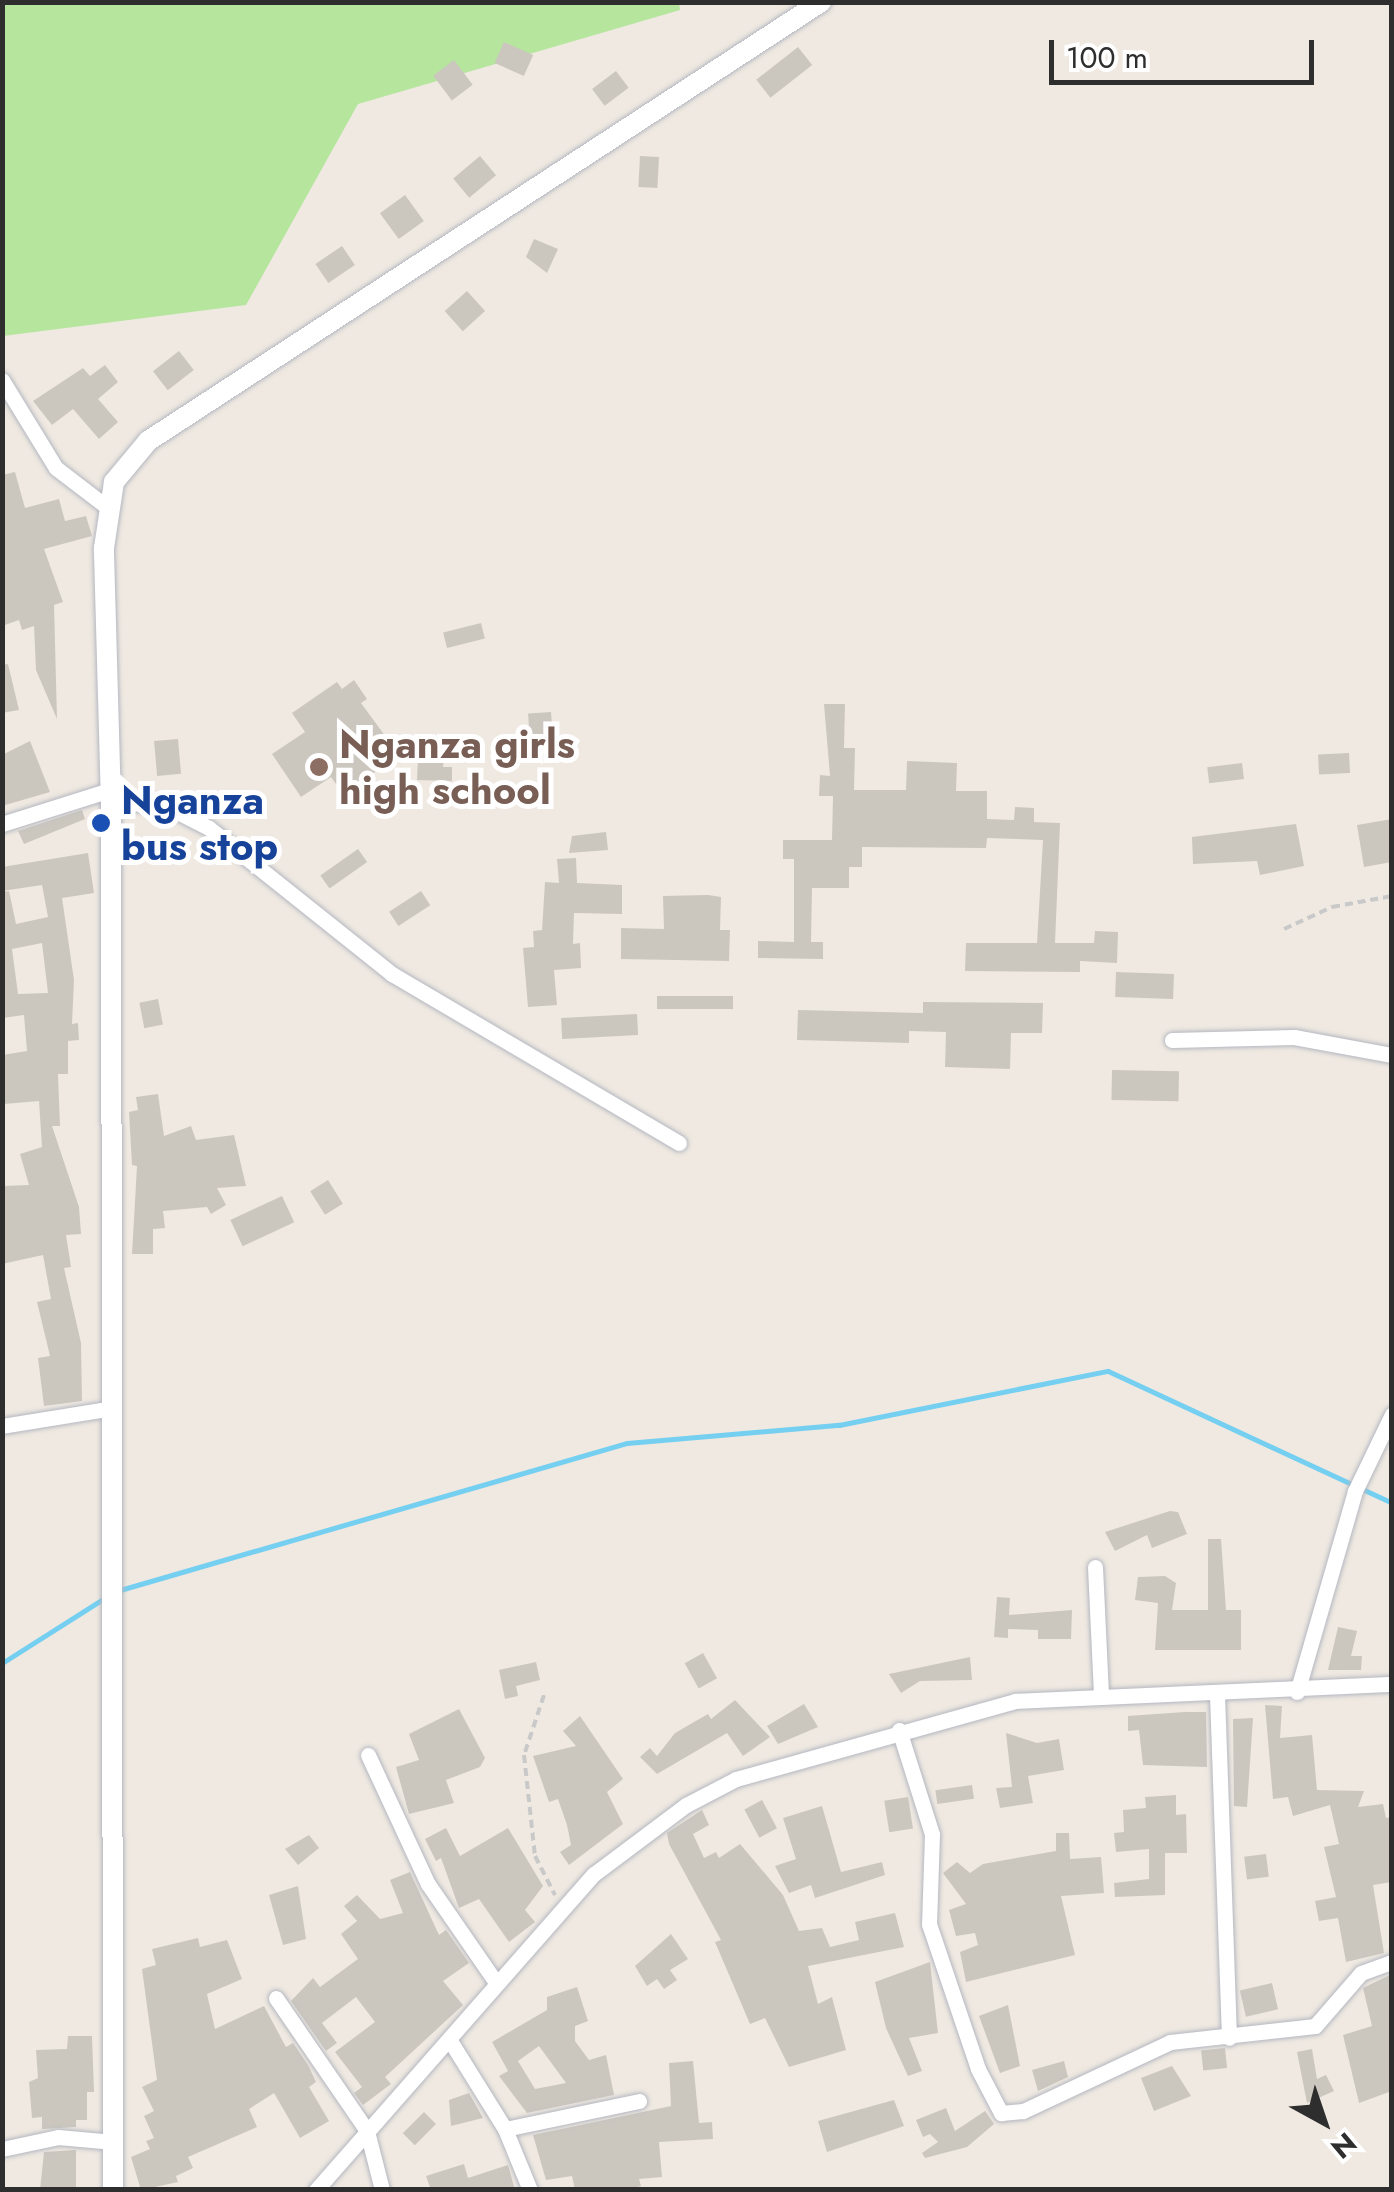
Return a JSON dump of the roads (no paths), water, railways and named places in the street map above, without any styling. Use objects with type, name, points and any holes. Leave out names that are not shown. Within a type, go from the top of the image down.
[{"type":"main road","points":[[114,2190],[114,1408],[107,507],[124,464],[148,441],[821,2]]},
{"type":"street","points":[[2,380],[56,468],[107,507]]},
{"type":"street","points":[[2,824],[110,797],[160,802],[209,828],[392,974],[679,1144]]},
{"type":"street","points":[[1172,1040],[1294,1038],[1392,1055]]},
{"type":"street","points":[[2,1426],[114,1408]]},
{"type":"street","points":[[1298,1692],[1355,1491],[1392,1414]]},
{"type":"street","points":[[1094,1566],[1100,1696]]},
{"type":"street","points":[[316,2190],[594,1874],[686,1805],[736,1779],[899,1730],[1016,1701],[1298,1692],[1392,1684]]},
{"type":"street","points":[[1217,1694],[1229,2038]]},
{"type":"street","points":[[899,1730],[932,1834],[929,1924],[978,2069],[1000,2113],[1022,2112],[1069,2092],[1138,2052],[1315,2026],[1361,1973],[1392,1962]]},
{"type":"street","points":[[368,1755],[428,1884],[497,1984]]},
{"type":"street","points":[[276,1998],[367,2130],[382,2190]]},
{"type":"street","points":[[449,2039],[505,2129],[530,2190]]},
{"type":"street","points":[[505,2129],[639,2101]]},
{"type":"street","points":[[2,2149],[58,2137],[114,2142]]},
{"type":"waterway","points":[[120,1590],[627,1443],[839,1425],[1108,1371],[1392,1503]]},
{"type":"waterway","points":[[2,1663],[106,1597]]},
{"type":"place","name":"Nganza girls high school","points":[[319,767]]},
{"type":"place","name":"Nganza bus stop","points":[[101,823]]}]
